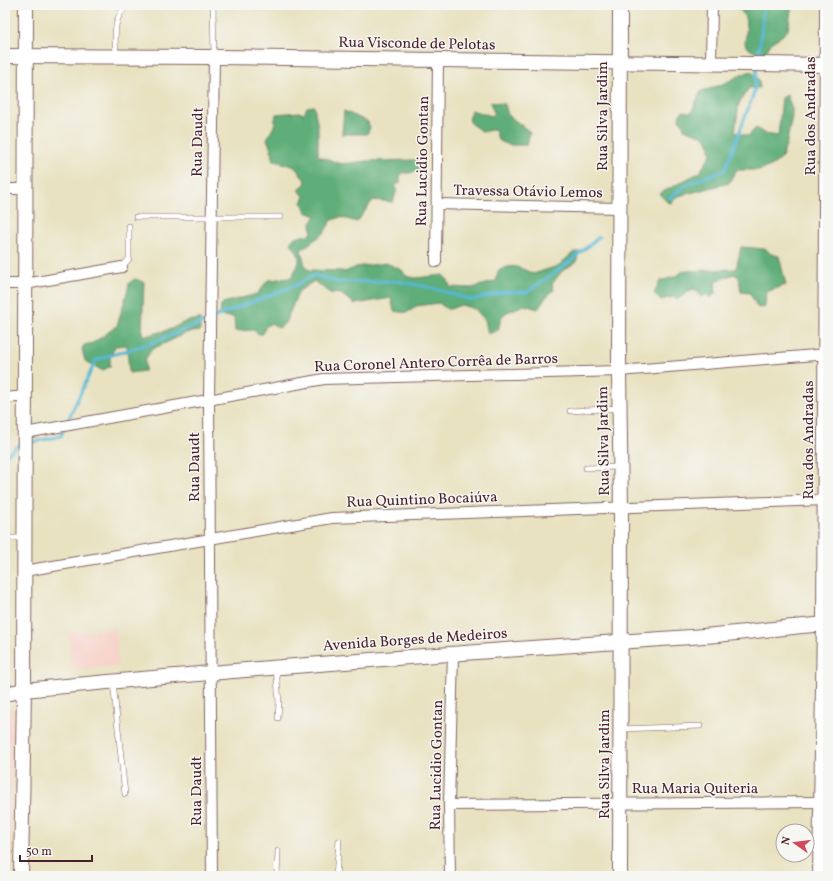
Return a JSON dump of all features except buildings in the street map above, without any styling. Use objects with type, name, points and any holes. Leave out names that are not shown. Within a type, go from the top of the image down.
[{"type":"street","points":[[21,876],[24,690],[26,5]]},
{"type":"street","name":"Rua Silva Jardim","points":[[620,5],[618,371],[621,641],[620,876]]},
{"type":"street","points":[[711,63],[712,5]]},
{"type":"street","name":"Rua dos Andradas","points":[[820,876],[821,802],[825,720],[826,624],[825,500],[828,5]]},
{"type":"street","name":"Rua Visconde de Pelotas","points":[[5,56],[828,64]]},
{"type":"street","name":"Rua Daudt","points":[[212,876],[209,400],[214,57]]},
{"type":"street","name":"Rua Lucidio Gontan","points":[[436,262],[438,60]]},
{"type":"street","points":[[5,189],[25,189]]},
{"type":"street","name":"Travessa Otávio Lemos","points":[[437,204],[619,208]]},
{"type":"street","points":[[5,284],[25,284],[122,267]]},
{"type":"street","name":"Rua Coronel Antero Corrêa de Barros","points":[[25,433],[324,379],[618,371],[826,354]]},
{"type":"street","points":[[5,398],[25,396]]},
{"type":"street","name":"Rua Quintino Bocaiúva","points":[[24,571],[332,518],[825,500]]},
{"type":"street","name":"Avenida Borges de Medeiros","points":[[5,694],[24,690],[211,672],[621,641],[693,637],[826,624]]},
{"type":"street","name":"Rua Lucidio Gontan","points":[[450,876],[449,805],[453,654]]},
{"type":"street","name":"Rua Maria Quiteria","points":[[449,805],[821,802]]},
{"type":"lane","points":[[116,56],[116,25],[119,14],[129,5]]},
{"type":"lane","points":[[213,5],[214,57]]},
{"type":"lane","points":[[136,217],[281,217]]},
{"type":"lane","points":[[122,267],[129,258],[129,226]]},
{"type":"lane","points":[[570,411],[619,408]]},
{"type":"lane","points":[[586,468],[620,467]]},
{"type":"lane","points":[[5,538],[24,538]]},
{"type":"lane","points":[[276,667],[279,702],[278,718]]},
{"type":"lane","points":[[113,681],[125,794]]},
{"type":"lane","points":[[621,729],[700,726]]},
{"type":"lane","points":[[336,876],[339,842]]},
{"type":"lane","points":[[277,876],[278,851]]},
{"type":"shaded area","points":[[116,628],[118,666],[71,670],[69,633]]},
{"type":"shaded area","points":[[13,707],[10,876],[5,876],[5,709]]},
{"type":"green space","points":[[735,5],[792,5],[788,29],[783,35],[772,42],[766,52],[754,52],[745,44],[745,19],[743,14]]},
{"type":"green space","points":[[751,71],[759,80],[760,88],[749,88],[739,103],[735,132],[748,136],[756,128],[765,134],[778,136],[782,98],[787,95],[792,109],[792,116],[786,146],[781,159],[771,166],[759,170],[736,170],[729,183],[678,196],[671,203],[667,202],[659,194],[700,172],[711,154],[709,142],[704,136],[684,129],[683,124],[679,119],[680,114],[683,111],[691,113],[701,91],[708,90]]},
{"type":"green space","points":[[490,102],[505,104],[508,115],[530,132],[527,145],[508,145],[498,140],[495,129],[483,132],[471,124],[469,119],[471,110],[492,116],[494,113]]},
{"type":"green space","points":[[314,106],[318,128],[318,156],[342,164],[367,161],[414,160],[422,163],[419,170],[403,173],[400,176],[400,183],[395,186],[397,189],[393,202],[373,200],[357,222],[340,217],[331,221],[324,233],[301,250],[305,265],[309,270],[345,272],[356,267],[386,263],[402,270],[406,276],[416,278],[443,275],[448,280],[450,287],[472,288],[496,281],[498,271],[508,267],[520,268],[533,274],[558,266],[574,252],[579,252],[576,262],[562,271],[552,284],[554,290],[546,297],[538,309],[524,305],[505,313],[501,318],[498,330],[488,334],[485,320],[475,309],[461,305],[447,309],[439,303],[416,306],[406,312],[398,312],[394,311],[391,298],[355,304],[341,294],[330,293],[314,281],[299,291],[285,323],[279,328],[271,323],[265,327],[263,334],[259,334],[253,330],[235,331],[234,317],[220,316],[221,305],[223,303],[257,294],[268,280],[290,278],[298,265],[299,257],[290,243],[295,237],[310,235],[312,232],[311,223],[316,216],[306,212],[302,202],[305,197],[298,190],[305,184],[306,181],[295,167],[273,160],[267,139],[274,126],[276,114],[299,112],[304,114],[307,107]]},
{"type":"green space","points":[[344,111],[368,122],[370,128],[367,134],[342,134]]},
{"type":"green space","points":[[741,247],[766,249],[771,254],[779,256],[786,285],[766,292],[765,307],[757,307],[750,293],[741,292],[739,277],[734,274],[715,282],[716,293],[710,298],[707,294],[702,297],[695,289],[689,291],[677,300],[674,297],[660,300],[654,293],[660,281],[677,276],[683,271],[736,269]]},
{"type":"green space","points":[[135,279],[144,282],[142,333],[146,336],[171,329],[187,321],[200,319],[200,331],[185,333],[152,349],[145,360],[145,371],[129,373],[127,345],[115,346],[110,358],[110,366],[103,371],[85,361],[82,349],[84,345],[93,343],[117,326],[129,283]]},
{"type":"waterway","points":[[758,61],[764,5]]},
{"type":"waterway","points":[[670,198],[687,184],[725,170],[754,93],[757,68]]},
{"type":"waterway","points":[[212,318],[296,285],[314,275],[338,282],[396,281],[428,287],[472,300],[504,292],[527,292],[567,264],[599,237]]},
{"type":"waterway","points":[[66,424],[96,360],[157,341],[207,321]]},
{"type":"waterway","points":[[29,443],[61,436],[64,429]]},
{"type":"waterway","points":[[5,456],[21,445]]}]
